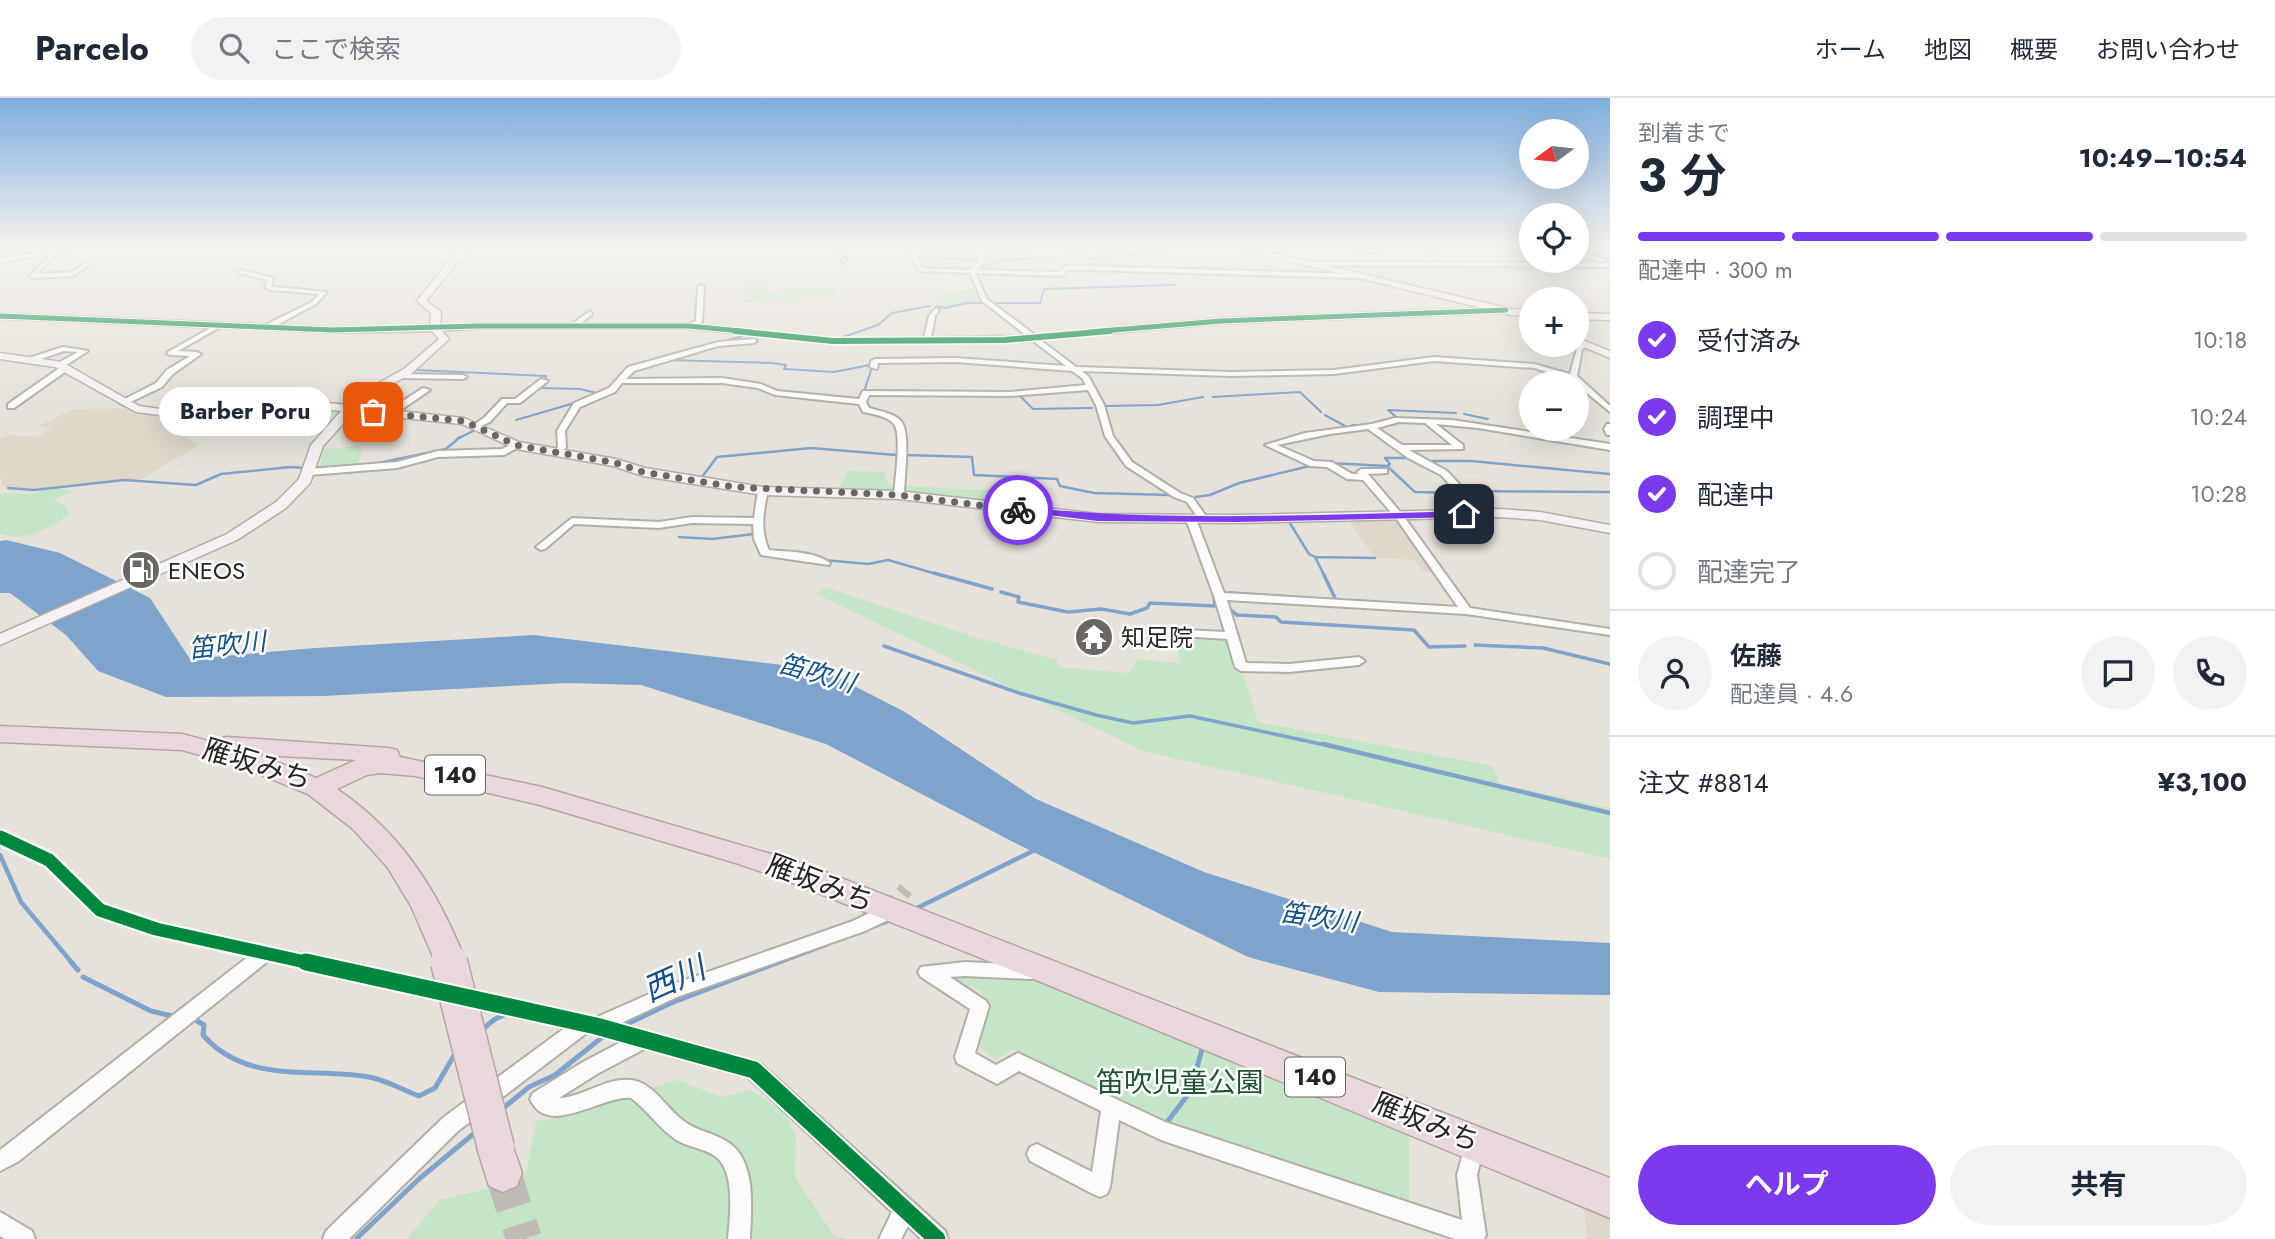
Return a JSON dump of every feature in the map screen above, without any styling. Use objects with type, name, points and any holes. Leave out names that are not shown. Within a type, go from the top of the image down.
[{"type":"highway","name":"雁坂みち","points":[[0,734],[182,743],[227,753],[317,788],[360,768],[380,764],[415,766],[530,793],[686,837],[795,872],[893,914],[1030,963],[1610,1198]]},
{"type":"highway","points":[[182,743],[356,752],[394,757],[415,766]]},
{"type":"highway","points":[[317,788],[370,827],[395,853],[433,917],[448,957],[503,1173]]},
{"type":"main road","points":[[0,640],[232,537],[259,521],[300,487],[309,472],[317,445],[349,409],[372,391],[402,376],[444,339],[435,329],[436,312],[422,300]]},
{"type":"main road","points":[[1462,300],[1519,312]]},
{"type":"main road","points":[[1508,311],[1519,316]]},
{"type":"main road","points":[[1589,316],[1610,317]]},
{"type":"main road","points":[[1589,346],[1610,355]]},
{"type":"main road","points":[[0,356],[64,366],[136,409],[160,412],[267,402],[464,421],[516,445],[616,463],[643,472],[763,491],[899,495],[1080,517],[1197,519],[1532,515],[1610,529]]},
{"type":"street","points":[[266,328],[317,300]]},
{"type":"street","points":[[689,326],[699,322],[701,318],[699,300]]},
{"type":"street","points":[[984,300],[1076,369],[1091,387],[1115,448],[1129,464],[1177,495],[1190,500],[1241,667],[1289,667],[1360,661]]},
{"type":"street","points":[[928,339],[932,316],[936,310]]},
{"type":"street","points":[[0,316],[159,321],[266,328],[689,326],[820,341],[1036,338],[1221,321],[1508,311]]},
{"type":"street","points":[[574,326],[590,313]]},
{"type":"street","points":[[124,403],[159,385],[170,372],[197,354],[170,354],[219,326]]},
{"type":"street","points":[[558,452],[562,447],[561,431],[577,405],[608,392],[631,369],[718,344],[780,340],[788,337]]},
{"type":"street","points":[[874,340],[875,364],[955,360],[1076,369],[1231,374],[1334,372],[1434,359],[1534,366],[1552,371]]},
{"type":"street","points":[[11,406],[85,351],[63,349],[32,360]]},
{"type":"street","points":[[402,376],[463,377]]},
{"type":"street","points":[[476,426],[487,420],[505,401],[517,401],[544,381]]},
{"type":"street","points":[[620,381],[728,382],[766,387],[775,393],[862,402]]},
{"type":"street","points":[[862,402],[866,393],[999,394],[1091,387]]},
{"type":"street","points":[[389,414],[426,390]]},
{"type":"street","points":[[1589,391],[1610,410]]},
{"type":"street","points":[[862,402],[866,410],[888,416],[898,423],[902,435],[899,495]]},
{"type":"street","points":[[1365,477],[1350,477],[1329,464],[1313,464],[1269,445],[1351,426],[1370,427],[1397,420],[1468,424],[1548,440],[1610,447]]},
{"type":"street","points":[[1399,448],[1460,447],[1429,422]]},
{"type":"street","points":[[1610,426],[1610,433]]},
{"type":"street","points":[[1370,427],[1399,448],[1444,473],[1482,514]]},
{"type":"street","points":[[309,472],[397,465],[438,454],[504,452],[516,445]]},
{"type":"street","points":[[1384,471],[1361,472],[1399,516],[1466,611]]},
{"type":"street","points":[[763,491],[759,521],[761,547],[765,553],[811,558],[825,563]]},
{"type":"street","points":[[541,547],[572,521],[659,525],[692,520],[759,521]]},
{"type":"street","points":[[1220,596],[1466,611],[1610,634]]},
{"type":"street","points":[[1184,634],[1231,636]]},
{"type":"street","points":[[0,837],[49,860],[100,910],[156,929],[591,1025],[754,1070],[937,1239]]},
{"type":"street","points":[[334,1239],[451,1124],[591,1025],[671,992],[893,914]]},
{"type":"street","points":[[0,1161],[267,952]]},
{"type":"street","points":[[1030,963],[1034,972],[965,969],[927,972],[980,1006],[964,1057],[997,1074],[1018,1061],[1161,1130],[1475,1235],[1467,1175],[1475,1142]]},
{"type":"street","points":[[645,1039],[590,1068],[540,1099],[555,1107],[626,1087],[635,1089],[679,1130],[699,1143],[722,1149],[736,1170],[741,1202],[738,1239]]},
{"type":"street","points":[[1037,1154],[1100,1187],[1111,1108]]},
{"type":"street","points":[[890,1239],[905,1209]]},
{"type":"street","points":[[0,1223],[24,1239]]},
{"type":"shaded area","points":[[126,408],[155,414],[188,412],[188,436],[199,445],[140,480],[35,489],[3,486],[0,477],[0,439],[10,435],[36,437],[52,428],[39,426],[73,409]]},
{"type":"shaded area","points":[[1401,518],[1442,575],[1424,572],[1414,560],[1375,558],[1348,519]]},
{"type":"shaded area","points":[[1584,1206],[1610,1217],[1610,1239],[1587,1239]]},
{"type":"green space","points":[[744,300],[805,300],[744,303]]},
{"type":"green space","points":[[933,300],[979,300],[947,306]]},
{"type":"green space","points":[[267,402],[335,409],[341,412],[330,423],[249,423]]},
{"type":"green space","points":[[357,446],[362,451],[356,467],[318,469],[325,449]]},
{"type":"green space","points":[[847,471],[884,472],[888,485],[1041,493],[1034,507],[927,495],[839,490]]},
{"type":"green space","points":[[50,489],[70,489],[72,492],[54,500],[66,506],[70,514],[37,533],[20,536],[0,534],[0,493],[28,494]]},
{"type":"green space","points":[[826,587],[965,634],[1056,660],[1060,667],[1128,673],[1134,667],[1136,659],[1180,663],[1176,638],[1234,642],[1258,722],[1493,766],[1500,784],[1610,808],[1610,859],[1143,751],[816,594]]},
{"type":"green space","name":"笛吹児童公園","points":[[940,975],[1039,977],[1409,1118],[1409,1203],[1161,1130],[1012,1049],[996,1060],[970,1039],[983,992]]},
{"type":"green space","points":[[677,1080],[722,1097],[751,1090],[784,1112],[796,1136],[795,1177],[834,1236],[847,1239],[407,1239],[439,1200],[486,1189],[526,1174],[536,1121],[557,1118]]},
{"type":"water","name":"笛吹川","points":[[6,540],[60,553],[150,598],[190,659],[315,648],[534,635],[823,670],[905,712],[1036,799],[1204,872],[1392,932],[1610,943],[1610,995],[1379,992],[1248,957],[1017,844],[826,744],[641,685],[566,683],[324,696],[166,697],[98,671],[66,635],[10,593],[0,593],[0,541]]},
{"type":"waterway","points":[[937,306],[945,308],[967,303],[1040,303],[1041,300]]},
{"type":"waterway","points":[[843,337],[878,325],[892,313],[930,306]]},
{"type":"waterway","points":[[721,342],[750,334]]},
{"type":"waterway","points":[[668,360],[772,363],[786,365],[784,369],[834,372],[870,365]]},
{"type":"waterway","points":[[863,395],[872,367]]},
{"type":"waterway","points":[[415,370],[546,376],[545,380]]},
{"type":"waterway","points":[[538,388],[580,389],[597,393]]},
{"type":"waterway","points":[[1213,397],[1300,392],[1321,412]]},
{"type":"waterway","points":[[1018,394],[1033,409],[1092,408]]},
{"type":"waterway","points":[[910,395],[927,395]]},
{"type":"waterway","points":[[1105,406],[1158,405],[1203,397]]},
{"type":"waterway","points":[[516,420],[578,402]]},
{"type":"waterway","points":[[1388,420],[1396,417],[1388,410],[1456,413]]},
{"type":"waterway","points":[[1464,414],[1488,419]]},
{"type":"waterway","points":[[1325,415],[1345,426]]},
{"type":"waterway","points":[[1352,425],[1363,425]]},
{"type":"waterway","points":[[459,438],[477,429]]},
{"type":"waterway","points":[[374,464],[446,449],[459,438]]},
{"type":"waterway","points":[[702,477],[717,457],[811,448],[896,455]]},
{"type":"waterway","points":[[907,455],[972,457],[974,475],[1057,479],[1060,486],[1094,493],[1169,495]]},
{"type":"waterway","points":[[1387,466],[1390,464],[1385,458],[1409,458]]},
{"type":"waterway","points":[[1428,461],[1471,461],[1610,474]]},
{"type":"waterway","points":[[1329,463],[1387,466]]},
{"type":"waterway","points":[[1196,497],[1210,495],[1239,483],[1310,466]]},
{"type":"waterway","points":[[1387,466],[1415,492],[1455,493]]},
{"type":"waterway","points":[[8,488],[34,490],[124,480],[196,485],[221,474],[290,467],[306,468]]},
{"type":"waterway","points":[[1467,491],[1610,492]]},
{"type":"waterway","points":[[1288,520],[1309,554],[1315,557]]},
{"type":"waterway","points":[[679,537],[712,539],[754,534]]},
{"type":"waterway","points":[[1315,557],[1375,558]]},
{"type":"waterway","points":[[1315,557],[1323,573]]},
{"type":"waterway","points":[[824,560],[868,564],[888,560],[940,575]]},
{"type":"waterway","points":[[934,573],[992,589]]},
{"type":"waterway","points":[[1230,593],[1336,600],[1323,573]]},
{"type":"waterway","points":[[1001,592],[1019,597],[1018,602],[1068,612],[1101,609],[1130,614],[1147,608],[1150,603],[1215,606],[1214,597]]},
{"type":"waterway","points":[[1228,608],[1237,615],[1276,617],[1281,622],[1414,630],[1429,647],[1465,646]]},
{"type":"waterway","points":[[1475,645],[1543,648],[1610,664]]},
{"type":"waterway","points":[[884,646],[1019,693],[1096,715],[1133,723],[1190,716],[1330,746]]},
{"type":"waterway","points":[[1323,744],[1610,813]]},
{"type":"waterway","name":"西川","points":[[913,910],[1035,850]]},
{"type":"waterway","points":[[0,855],[21,902],[73,964]]},
{"type":"waterway","name":"西川","points":[[875,926],[891,920]]},
{"type":"waterway","name":"西川","points":[[775,964],[828,944]]},
{"type":"waterway","points":[[71,962],[78,970]]},
{"type":"waterway","name":"西川","points":[[621,1027],[671,1003],[779,962]]},
{"type":"waterway","points":[[83,977],[151,1011],[176,1017]]},
{"type":"waterway","points":[[483,1029],[495,1019],[509,1013]]},
{"type":"waterway","points":[[194,1019],[204,1025],[203,1035],[220,1051],[259,1068],[369,1077],[419,1096],[435,1088],[456,1052]]},
{"type":"waterway","name":"西川","points":[[501,1110],[529,1087],[555,1075],[605,1035]]},
{"type":"waterway","points":[[1164,1126],[1190,1092],[1203,1046]]},
{"type":"waterway","name":"西川","points":[[356,1239],[419,1179],[477,1131]]},
{"type":"tunnel","points":[[887,911],[906,889]]},
{"type":"tunnel","points":[[503,1173],[524,1239]]},
{"type":"cycle path","points":[[0,316],[333,330],[477,326],[689,326],[833,341],[1004,340],[1221,321],[1506,310]]},
{"type":"cycle path","points":[[0,837],[49,860],[100,910],[156,929],[596,1026],[754,1070],[937,1239]]},
{"type":"way so far","points":[[373,412],[464,421],[516,445],[616,463],[643,472],[734,487],[763,491],[899,495],[1018,510]]},
{"type":"place","name":"Barber Poru","points":[[373,412]]},
{"type":"place","name":"ENEOS","points":[[141,570]]},
{"type":"place","name":"知足院","points":[[1094,637]]},
{"type":"route","points":[[1018,510],[1098,518],[1237,519],[1464,514]]}]
